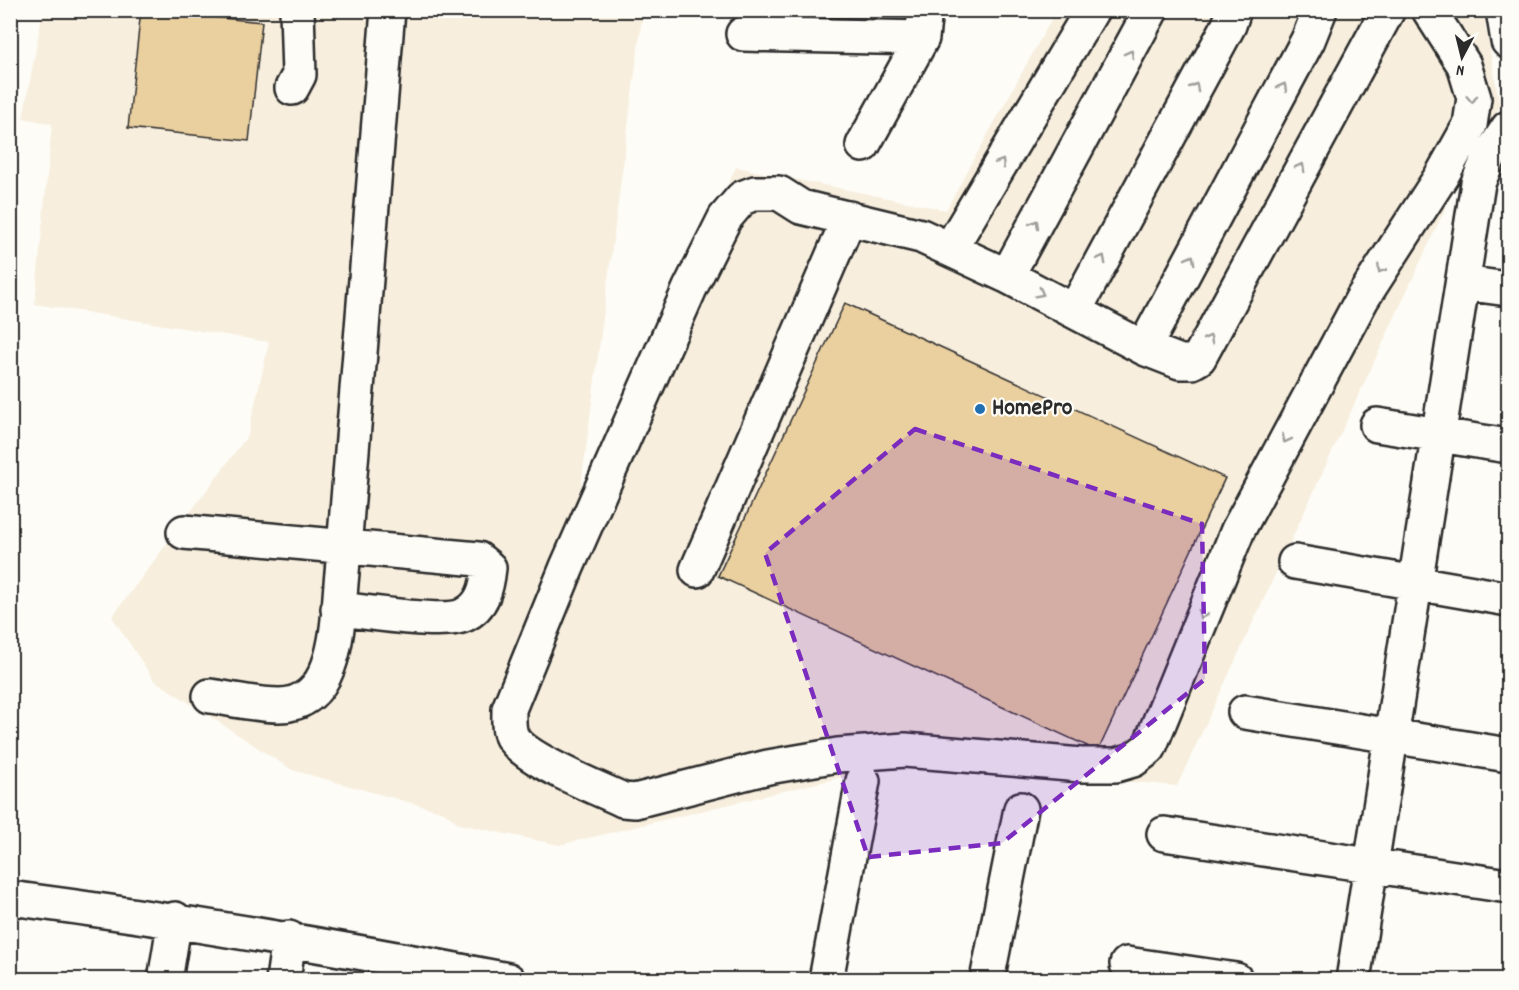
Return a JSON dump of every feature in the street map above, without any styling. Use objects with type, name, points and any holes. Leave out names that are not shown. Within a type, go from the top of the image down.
[{"type":"street","points":[[292,88],[299,75],[297,10]]},
{"type":"street","points":[[210,696],[279,705],[308,697],[321,683],[332,659],[344,548],[388,10]]},
{"type":"street","points":[[950,249],[1092,10]]},
{"type":"street","points":[[1007,276],[1151,10]]},
{"type":"street","points":[[1075,310],[1229,25],[1234,10]]},
{"type":"street","points":[[1144,348],[1308,40],[1320,10]]},
{"type":"street","points":[[1388,10],[1199,358],[1192,362],[1180,362],[1144,348],[1075,310],[921,236],[801,207],[778,193],[755,193],[742,198],[725,218],[690,288],[567,567],[509,709],[510,731],[514,740],[533,757],[623,800],[649,798],[768,767],[838,755],[905,750],[1081,765],[1116,765],[1133,760],[1149,748],[1238,530],[1362,299],[1442,175],[1470,125],[1474,98],[1464,65],[1429,10]]},
{"type":"street","points":[[1503,10],[1509,41]]},
{"type":"street","points":[[743,34],[923,24],[863,145]]},
{"type":"street","points":[[1353,980],[1478,183],[1489,157],[1509,128]]},
{"type":"street","points":[[697,570],[849,218]]},
{"type":"street","points":[[1463,283],[1509,289]]},
{"type":"street","points":[[1377,425],[1509,446]]},
{"type":"street","points":[[184,532],[478,559],[489,568],[482,601],[464,616],[446,619],[338,609]]},
{"type":"street","points":[[1295,562],[1414,585],[1509,599]]},
{"type":"street","points":[[1245,712],[1391,738],[1509,755]]},
{"type":"street","points":[[826,980],[863,781]]},
{"type":"street","points":[[987,980],[1021,809]]},
{"type":"street","points":[[1164,834],[1509,886]]},
{"type":"street","points":[[10,898],[289,938],[385,968],[508,980]]},
{"type":"street","points":[[165,980],[175,920]]},
{"type":"street","points":[[283,980],[289,938]]},
{"type":"street","points":[[1127,964],[1236,980]]},
{"type":"highlighted area","points":[[915,429],[1202,524],[1205,679],[1002,843],[868,857],[765,553]]},
{"type":"shaded area","name":"HomePro","points":[[43,11],[643,11],[577,517],[736,167],[946,210],[1056,11],[1483,11],[1500,106],[1457,183],[1177,786],[905,762],[559,845],[459,824],[444,812],[292,770],[154,680],[112,617],[248,435],[269,342],[35,304],[52,124],[23,118]]},
{"type":"building","points":[[141,10],[262,22],[249,141],[128,128]]},
{"type":"building","points":[[845,303],[1225,478],[1098,751],[718,576]]},
{"type":"place","name":"HomePro","points":[[980,409]]}]
